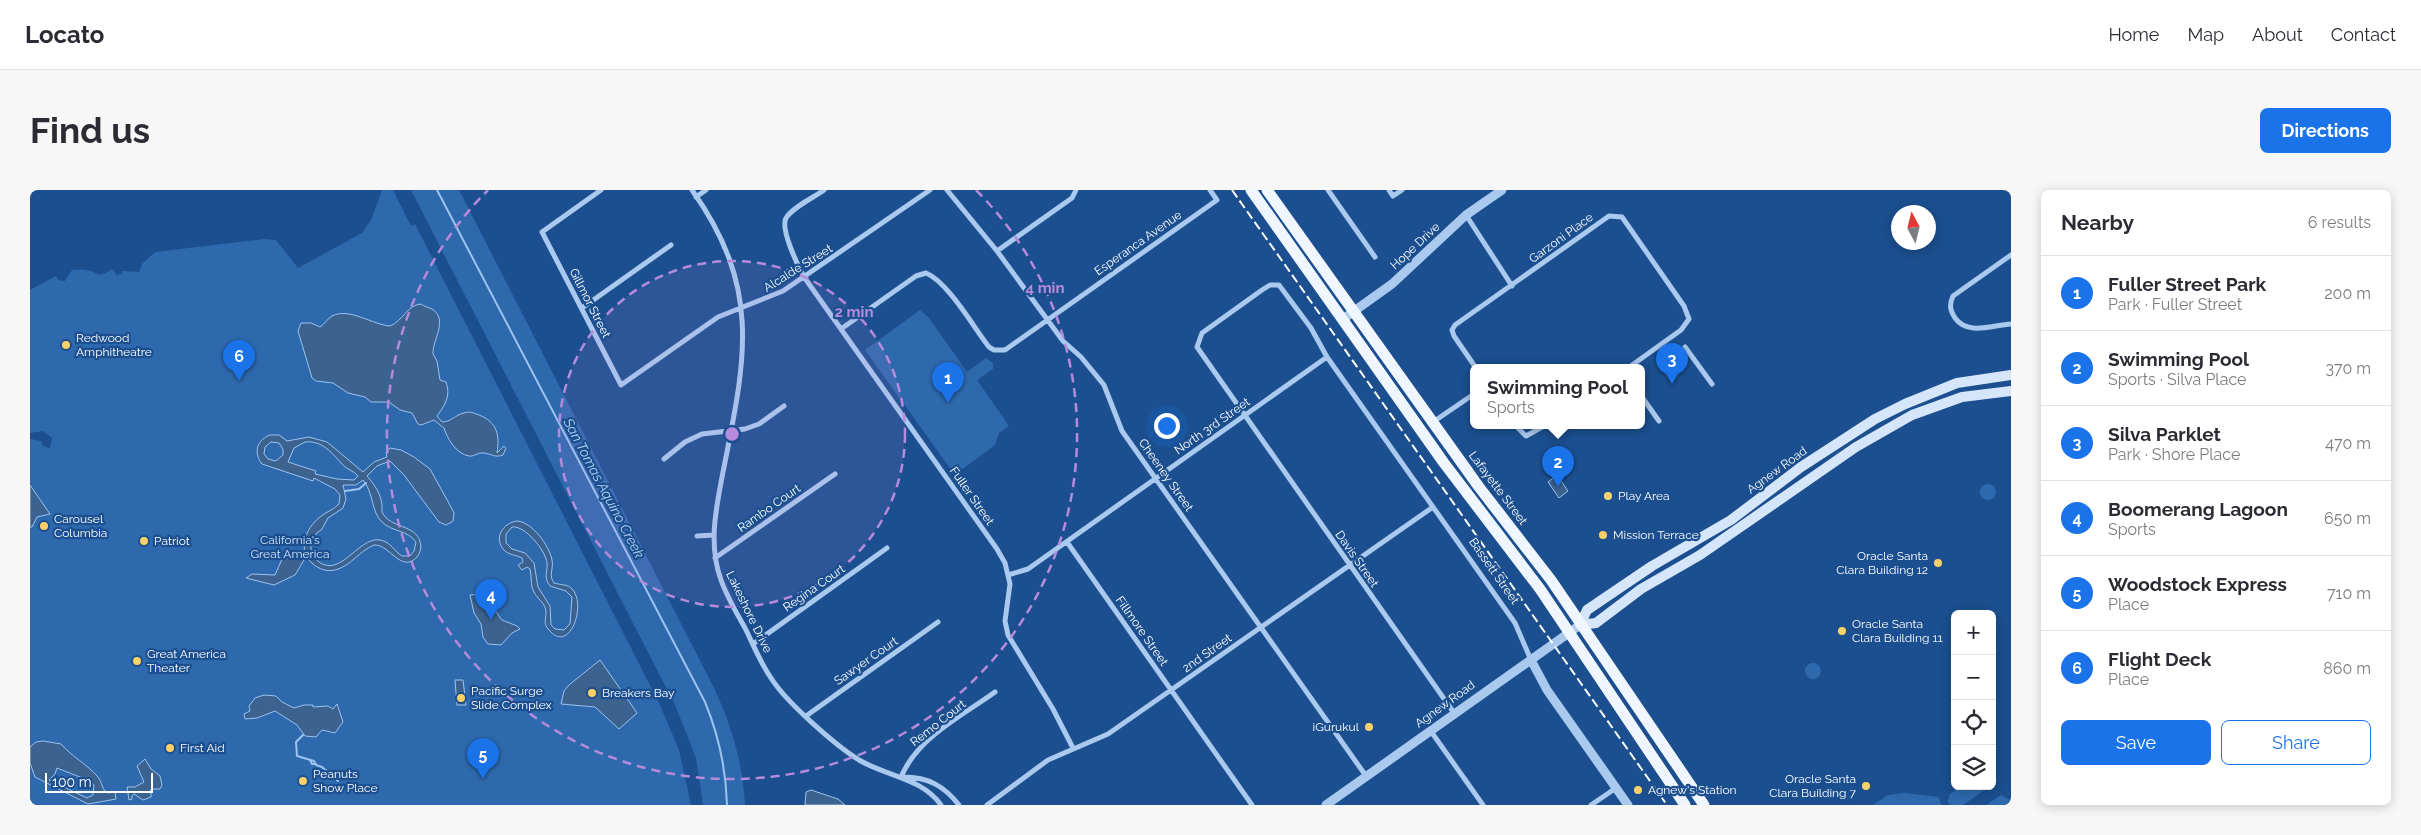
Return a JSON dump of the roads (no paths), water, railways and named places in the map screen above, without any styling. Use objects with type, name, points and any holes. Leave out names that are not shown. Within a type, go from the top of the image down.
[{"type":"main road","name":"Lafayette Street","points":[[1267,190],[1433,423],[1551,580],[1704,805]]},
{"type":"main road","points":[[1253,191],[1463,489],[1540,589],[1568,634],[1685,805]]},
{"type":"main road","name":"Agnew Road","points":[[1580,625],[1587,610],[1652,566],[1731,520],[1801,467],[1875,420],[1905,404],[1957,383],[2011,375]]},
{"type":"main road","name":"Agnew Road","points":[[1580,625],[1596,623],[1641,589],[1700,555],[1856,447],[1912,415],[1962,397],[2011,391]]},
{"type":"street","name":"Gillmor Street","points":[[601,190],[542,232],[621,384]]},
{"type":"street","name":"Lakeshore Drive","points":[[692,190],[712,220],[725,247],[741,307],[744,336],[743,362],[716,509],[715,558],[724,588],[776,686],[806,716],[858,759],[901,777],[925,790],[941,805]]},
{"type":"street","points":[[696,197],[706,190]]},
{"type":"street","name":"Fuller Street","points":[[824,190],[790,213],[785,221],[785,229],[804,277],[997,549],[1010,584],[1005,621],[1008,636],[1053,709],[1072,748]]},
{"type":"street","name":"Alcalde Street","points":[[621,384],[718,317],[774,296],[930,190]]},
{"type":"street","name":"Cheeney Street","points":[[947,190],[997,251],[1063,341],[1081,357],[1104,384],[1122,431],[1366,776]]},
{"type":"street","points":[[997,251],[1072,198],[1076,190]]},
{"type":"street","name":"Esperanca Avenue","points":[[841,329],[916,276],[926,273],[935,278],[953,298],[994,350],[1005,350],[1217,200],[1210,190]]},
{"type":"street","points":[[1328,190],[1375,258]]},
{"type":"street","points":[[1389,190],[1394,196],[1402,190]]},
{"type":"street","name":"Hope Drive","points":[[1342,319],[1392,284],[1466,215],[1502,190]]},
{"type":"street","points":[[1466,215],[1512,286]]},
{"type":"street","name":"Garzoni Place","points":[[1473,364],[1452,330],[1455,325],[1609,216],[1616,215],[1622,217],[1684,306],[1689,319],[1687,325],[1633,364]]},
{"type":"street","points":[[582,308],[671,245]]},
{"type":"street","points":[[2011,255],[1953,296],[1950,304],[1951,312],[1959,324],[1969,329],[2011,324]]},
{"type":"street","name":"Davis Street","points":[[1327,357],[1311,328],[1279,285],[1270,285],[1202,333],[1197,347],[1454,713]]},
{"type":"street","points":[[1684,347],[1712,384]]},
{"type":"street","name":"North 3rd Street","points":[[1008,575],[1028,569],[1327,357]]},
{"type":"street","name":"Bassett Street","points":[[1327,357],[1516,623],[1531,660],[1547,690],[1628,805]]},
{"type":"street","points":[[1433,423],[1470,397]]},
{"type":"street","points":[[1645,401],[1659,421]]},
{"type":"street","points":[[664,458],[686,442],[702,434],[745,429],[759,424],[784,406]]},
{"type":"street","points":[[1518,429],[1526,436],[1539,429]]},
{"type":"street","name":"Rambo Court","points":[[715,558],[835,474]]},
{"type":"street","name":"2nd Street","points":[[987,805],[1048,760],[1108,734],[1172,691],[1433,506]]},
{"type":"street","points":[[697,536],[714,536]]},
{"type":"street","name":"Fillmore Street","points":[[1067,542],[1252,805]]},
{"type":"street","name":"Regina Court","points":[[753,644],[887,548]]},
{"type":"street","name":"Sawyer Court","points":[[806,716],[938,622]]},
{"type":"street","name":"Agnew Road","points":[[1326,805],[1336,802],[1366,776],[1580,625]]},
{"type":"street","name":"Remo Court","points":[[901,777],[915,753],[929,739],[995,692]]},
{"type":"street","points":[[1430,730],[1483,805]]},
{"type":"street","name":"Lakeshore Drive","points":[[901,777],[921,777],[934,782],[949,792],[958,805]]},
{"type":"street","points":[[1591,805],[1616,788]]},
{"type":"waterway","name":"San Tomas Aquino Creek","points":[[437,190],[705,702],[721,752],[727,805]]},
{"type":"waterway","points":[[345,491],[359,489],[366,483]]},
{"type":"waterway","points":[[302,555],[306,554]]},
{"type":"waterway","points":[[303,735],[296,742],[297,756],[314,761],[316,765],[322,767],[338,781]]},
{"type":"waterway","points":[[310,760],[312,764],[316,764]]},
{"type":"railway","points":[[1232,190],[1667,805]]},
{"type":"place","name":"Redwood Amphitheatre","points":[[66,345]]},
{"type":"place","name":"Flight Deck","points":[[239,381]]},
{"type":"place","name":"Silva Parklet","points":[[1672,384]]},
{"type":"place","name":"Fuller Street Park","points":[[948,403]]},
{"type":"place","name":"Swimming Pool","points":[[1558,487]]},
{"type":"place","name":"Play Area","points":[[1608,496]]},
{"type":"place","name":"Carousel Columbia","points":[[44,526]]},
{"type":"place","name":"Mission Terrace","points":[[1603,535]]},
{"type":"place","name":"Patriot","points":[[144,541]]},
{"type":"place","name":"Oracle Santa Clara Building 12","points":[[1938,563]]},
{"type":"place","name":"Boomerang Lagoon","points":[[491,620]]},
{"type":"place","name":"Oracle Santa Clara Building 11","points":[[1842,631]]},
{"type":"place","name":"Great America Theater","points":[[137,661]]},
{"type":"place","name":"Breakers Bay","points":[[592,693]]},
{"type":"place","name":"Pacific Surge Slide Complex","points":[[461,698]]},
{"type":"place","name":"iGurukul","points":[[1369,727]]},
{"type":"place","name":"First Aid","points":[[170,748]]},
{"type":"place","name":"Woodstock Express","points":[[483,779]]},
{"type":"place","name":"Peanuts Show Place","points":[[303,781]]},
{"type":"place","name":"Oracle Santa Clara Building 7","points":[[1866,786]]},
{"type":"place","name":"Agnew's Station","points":[[1638,790]]},
{"type":"park label","name":"California's Great America","points":[[290,547]]}]
